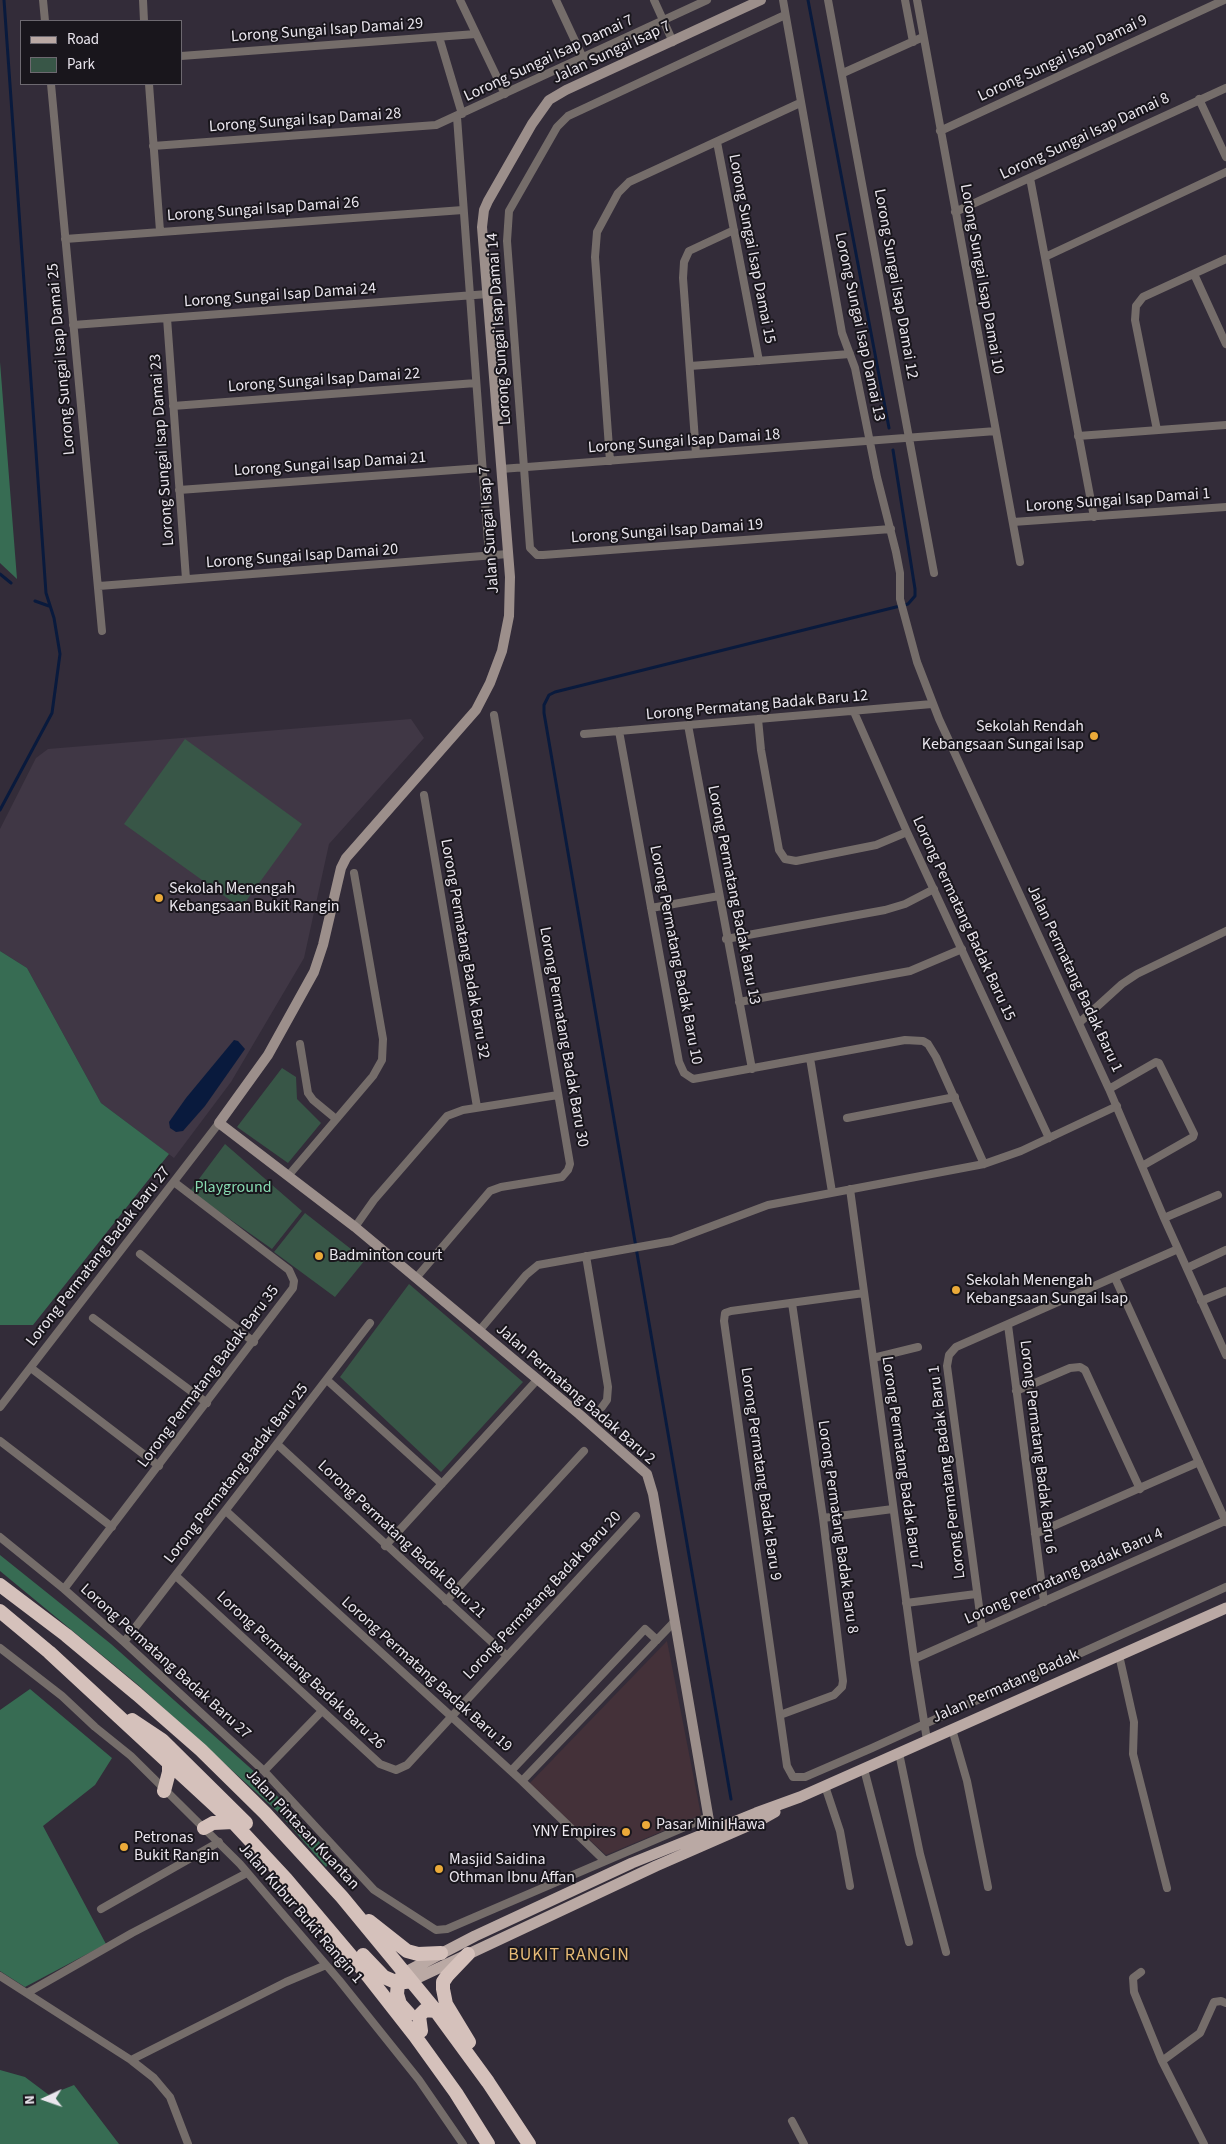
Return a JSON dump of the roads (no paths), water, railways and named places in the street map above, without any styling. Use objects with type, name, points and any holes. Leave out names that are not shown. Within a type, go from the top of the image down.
[{"type":"highway","name":"Jalan Pintasan Kuantan","points":[[0,1585],[105,1666],[201,1750],[265,1813],[342,1898],[404,1979],[436,2010],[488,2082],[529,2144]]},
{"type":"highway","points":[[0,1611],[114,1712],[233,1822],[286,1879],[368,1976],[450,2086],[488,2144]]},
{"type":"highway","points":[[114,1712],[136,1721],[149,1730],[201,1778],[290,1870],[378,1972],[404,1979],[398,1999],[461,2086],[495,2144]]},
{"type":"highway","points":[[164,1791],[169,1772],[169,1763]]},
{"type":"highway","points":[[204,1828],[214,1823],[233,1822]]},
{"type":"highway","points":[[342,1898],[408,1951],[418,1954],[441,1953]]},
{"type":"highway","points":[[468,1954],[443,1982],[443,1997],[472,2047],[488,2082]]},
{"type":"highway","points":[[421,2031],[418,2016],[425,2010],[436,2010]]},
{"type":"main road","name":"Jalan Permatang Badak","points":[[404,1979],[468,1954],[712,1836],[1226,1608]]},
{"type":"main road","name":"Jalan Permatang Badak","points":[[404,1979],[441,1953],[632,1863],[712,1836]]},
{"type":"street","points":[[43,0],[45,20]]},
{"type":"street","points":[[142,0],[144,20]]},
{"type":"street","points":[[460,0],[505,94]]},
{"type":"street","points":[[556,0],[583,58]]},
{"type":"street","points":[[654,0],[673,42]]},
{"type":"street","name":"Lorong Sungai Isap Damai 7","points":[[459,115],[707,0]]},
{"type":"street","name":"Jalan Sungai Isap 7","points":[[219,1123],[268,1055],[314,972],[323,945],[341,868],[346,858],[465,724],[484,696],[497,668],[509,616],[510,597],[482,226],[484,210],[492,192],[543,107],[558,94],[761,0]]},
{"type":"street","name":"Lorong Sungai Isap Damai 13","points":[[783,0],[842,333],[855,368],[869,441],[891,528],[900,573],[900,599],[903,612]]},
{"type":"street","name":"Lorong Sungai Isap Damai 12","points":[[828,0],[843,72],[934,573]]},
{"type":"street","points":[[905,0],[912,42]]},
{"type":"street","name":"Lorong Sungai Isap Damai 10","points":[[917,0],[1020,562]]},
{"type":"street","name":"Lorong Sungai Isap Damai 9","points":[[940,131],[1224,0]]},
{"type":"street","name":"Lorong Sungai Isap Damai 14","points":[[524,467],[507,219],[512,204],[553,133],[562,121],[574,113],[785,15]]},
{"type":"street","name":"Lorong Sungai Isap Damai 29","points":[[182,56],[476,34]]},
{"type":"street","points":[[439,37],[459,115],[463,210],[489,556]]},
{"type":"street","points":[[843,72],[924,37]]},
{"type":"street","name":"Lorong Sungai Isap Damai 25","points":[[51,85],[84,457],[102,631]]},
{"type":"street","points":[[148,85],[160,232]]},
{"type":"street","name":"Lorong Sungai Isap Damai 8","points":[[955,212],[1226,88]]},
{"type":"street","points":[[1199,99],[1226,157]]},
{"type":"street","points":[[610,461],[595,257],[597,232],[618,193],[629,182],[800,103]]},
{"type":"street","name":"Lorong Sungai Isap Damai 28","points":[[153,146],[428,126],[459,115]]},
{"type":"street","name":"Lorong Sungai Isap Damai 15","points":[[717,142],[759,361]]},
{"type":"street","points":[[1044,257],[1226,172]]},
{"type":"street","points":[[1030,178],[1094,517]]},
{"type":"street","name":"Lorong Sungai Isap Damai 26","points":[[65,239],[463,210]]},
{"type":"street","points":[[696,454],[683,278],[686,257],[695,248],[734,230]]},
{"type":"street","points":[[1157,430],[1135,320],[1136,306],[1143,297],[1226,259]]},
{"type":"street","points":[[1194,274],[1226,344]]},
{"type":"street","name":"Lorong Sungai Isap Damai 24","points":[[73,325],[488,294]]},
{"type":"street","name":"Lorong Sungai Isap Damai 23","points":[[167,318],[186,579]]},
{"type":"street","points":[[690,366],[850,354]]},
{"type":"street","name":"Lorong Sungai Isap Damai 22","points":[[173,406],[476,383]]},
{"type":"street","points":[[1078,436],[1226,426]]},
{"type":"street","name":"Lorong Sungai Isap Damai 18","points":[[501,468],[996,431]]},
{"type":"street","name":"Lorong Sungai Isap Damai 19","points":[[524,467],[530,548],[537,555],[891,528]]},
{"type":"street","name":"Lorong Sungai Isap Damai 21","points":[[179,490],[482,468]]},
{"type":"street","name":"Lorong Sungai Isap Damai 1","points":[[1013,522],[1226,508]]},
{"type":"street","name":"Lorong Sungai Isap Damai 20","points":[[98,586],[508,554]]},
{"type":"street","name":"Jalan Permatang Badak Baru 1","points":[[903,612],[932,704],[1117,1106],[1164,1218],[1226,1355]]},
{"type":"street","name":"Lorong Permatang Badak Baru 12","points":[[584,734],[932,704]]},
{"type":"street","name":"Lorong Permatang Badak Baru 15","points":[[854,712],[907,832],[1049,1138]]},
{"type":"street","name":"Lorong Permatang Badak Baru 30","points":[[416,1278],[490,1191],[501,1187],[557,1178],[565,1174],[570,1164],[494,715]]},
{"type":"street","points":[[758,719],[761,750],[779,850],[785,859],[796,861],[876,845],[907,832]]},
{"type":"street","name":"Lorong Permatang Badak Baru 13","points":[[688,725],[718,896],[752,1069]]},
{"type":"street","name":"Lorong Permatang Badak Baru 10","points":[[619,731],[679,1062],[684,1074],[693,1079],[918,1039],[928,1044],[932,1050],[984,1164]]},
{"type":"street","name":"Lorong Permatang Badak Baru 32","points":[[424,795],[477,1108]]},
{"type":"street","points":[[288,1176],[374,1076],[382,1060],[383,1050],[354,873]]},
{"type":"street","points":[[726,939],[885,910],[905,904],[934,889]]},
{"type":"street","points":[[651,908],[718,896]]},
{"type":"street","points":[[1079,1024],[1122,984],[1137,974],[1224,932],[1226,942]]},
{"type":"street","points":[[738,1002],[910,971],[962,949]]},
{"type":"street","points":[[300,1044],[308,1093],[313,1100],[336,1119]]},
{"type":"street","points":[[810,1058],[832,1192]]},
{"type":"street","points":[[1109,1089],[1156,1062],[1159,1063],[1194,1134],[1193,1137],[1142,1166]]},
{"type":"street","points":[[355,1227],[374,1200],[441,1121],[454,1112],[558,1095]]},
{"type":"street","points":[[847,1118],[955,1098]]},
{"type":"street","points":[[479,1331],[532,1269],[546,1263],[672,1241],[768,1205],[984,1164],[1049,1138],[1117,1106]]},
{"type":"street","name":"Jalan Permatang Badak Baru 2","points":[[219,1123],[355,1227],[647,1474],[712,1836]]},
{"type":"street","name":"Lorong Permatang Badak Baru 27","points":[[0,1407],[219,1123]]},
{"type":"street","name":"Lorong Permatang Badak Baru 35","points":[[64,1589],[290,1294],[294,1281],[289,1270],[174,1182]]},
{"type":"street","name":"Lorong Permatang Badak Baru 7","points":[[850,1189],[906,1604],[928,1740]]},
{"type":"street","points":[[1164,1218],[1218,1195]]},
{"type":"street","name":"Lorong Permatang Badak Baru 1","points":[[982,1629],[947,1360],[949,1355],[956,1347],[1178,1249]]},
{"type":"street","points":[[1186,1268],[1226,1250]]},
{"type":"street","points":[[140,1254],[254,1342]]},
{"type":"street","points":[[586,1256],[608,1387],[607,1400],[602,1407]]},
{"type":"street","points":[[1115,1278],[1226,1521]]},
{"type":"street","points":[[1201,1301],[1226,1290]]},
{"type":"street","name":"Lorong Permatang Badak Baru 9","points":[[864,1293],[731,1311],[726,1314],[724,1322],[787,1766],[793,1777],[805,1778],[925,1724]]},
{"type":"street","name":"Lorong Permatang Badak Baru 8","points":[[780,1715],[834,1695],[842,1687],[843,1674],[792,1303]]},
{"type":"street","points":[[93,1318],[206,1404]]},
{"type":"street","name":"Lorong Permatang Badak Baru 25","points":[[124,1642],[370,1323]]},
{"type":"street","name":"Lorong Permatang Badak Baru 6","points":[[1008,1325],[1044,1602]]},
{"type":"street","points":[[873,1358],[918,1347]]},
{"type":"street","points":[[1016,1391],[1070,1368],[1080,1367],[1085,1370],[1140,1489]]},
{"type":"street","points":[[31,1368],[159,1466]]},
{"type":"street","points":[[327,1380],[442,1484]]},
{"type":"street","points":[[385,1546],[537,1380]]},
{"type":"street","points":[[0,1441],[112,1528]]},
{"type":"street","name":"Lorong Permatang Badak Baru 21","points":[[277,1444],[506,1656]]},
{"type":"street","points":[[446,1601],[584,1451]]},
{"type":"street","points":[[1035,1534],[1199,1462]]},
{"type":"street","points":[[823,1518],[893,1509]]},
{"type":"street","name":"Lorong Permatang Badak Baru 19","points":[[226,1511],[522,1781],[605,1861]]},
{"type":"street","name":"Lorong Permatang Badak Baru 20","points":[[451,1717],[636,1516]]},
{"type":"street","name":"Lorong Permatang Badak Baru 4","points":[[914,1659],[1226,1521]]},
{"type":"street","name":"Lorong Permatang Badak Baru 27","points":[[0,1537],[64,1589],[124,1642],[264,1771],[374,1890],[436,1930],[447,1929],[708,1817]]},
{"type":"street","name":"Lorong Permatang Badak Baru 26","points":[[176,1576],[380,1764],[396,1770],[407,1765],[451,1717]]},
{"type":"street","points":[[925,1724],[1226,1587]]},
{"type":"street","points":[[906,1604],[976,1594]]},
{"type":"street","points":[[522,1781],[674,1622]]},
{"type":"street","points":[[511,1772],[645,1629],[657,1640]]},
{"type":"street","name":"Jalan Kubur Bukit Rangin 1","points":[[0,1648],[62,1696],[95,1727],[131,1756],[248,1873],[326,1964],[419,2080],[463,2144]]},
{"type":"street","points":[[1119,1655],[1134,1722],[1133,1754],[1167,1888]]},
{"type":"street","points":[[264,1771],[322,1711]]},
{"type":"street","points":[[952,1729],[967,1781],[988,1887]]},
{"type":"street","points":[[899,1753],[920,1854],[946,1952]]},
{"type":"street","points":[[864,1769],[909,1942]]},
{"type":"street","points":[[825,1786],[840,1830],[850,1886]]},
{"type":"street","points":[[101,1909],[219,1842]]},
{"type":"street","points":[[27,1994],[132,1933],[248,1873]]},
{"type":"street","points":[[131,2060],[286,1982],[326,1964]]},
{"type":"street","points":[[1140,1972],[1133,1978],[1134,1992],[1162,2061],[1204,2144]]},
{"type":"street","points":[[0,1976],[131,2060],[154,2078],[166,2091],[188,2144]]},
{"type":"street","points":[[1162,2061],[1200,2033],[1214,2002],[1221,2001],[1226,2003]]},
{"type":"street","points":[[792,2121],[804,2144]]},
{"type":"water","points":[[234,1040],[238,1041],[245,1049],[205,1106],[183,1131],[176,1132],[170,1128],[169,1122],[186,1098]]},
{"type":"waterway","points":[[0,810],[52,713],[60,654],[54,618],[46,593],[4,0]]},
{"type":"waterway","points":[[808,0],[889,428]]},
{"type":"waterway","points":[[731,1799],[544,705],[549,695],[555,692],[908,604],[915,596],[915,589],[893,450]]},
{"type":"waterway","points":[[0,574],[11,583]]},
{"type":"waterway","points":[[35,601],[49,606]]},
{"type":"place","name":"Sekolah Rendah Kebangsaan Sungai Isap","points":[[1094,736]]},
{"type":"place","name":"Sekolah Menengah Kebangsaan Bukit Rangin","points":[[159,898]]},
{"type":"place","name":"Badminton court","points":[[319,1256]]},
{"type":"place","name":"Sekolah Menengah Kebangsaan Sungai Isap","points":[[956,1290]]},
{"type":"place","name":"Pasar Mini Hawa","points":[[646,1825]]},
{"type":"place","name":"YNY Empires","points":[[626,1832]]},
{"type":"place","name":"Petronas Bukit Rangin","points":[[124,1847]]},
{"type":"place","name":"Masjid Saidina Othman Ibnu Affan","points":[[439,1869]]},
{"type":"district","name":"BUKIT RANGIN","points":[[569,1956]]},
{"type":"park label","name":"Playground","points":[[233,1188]]}]
